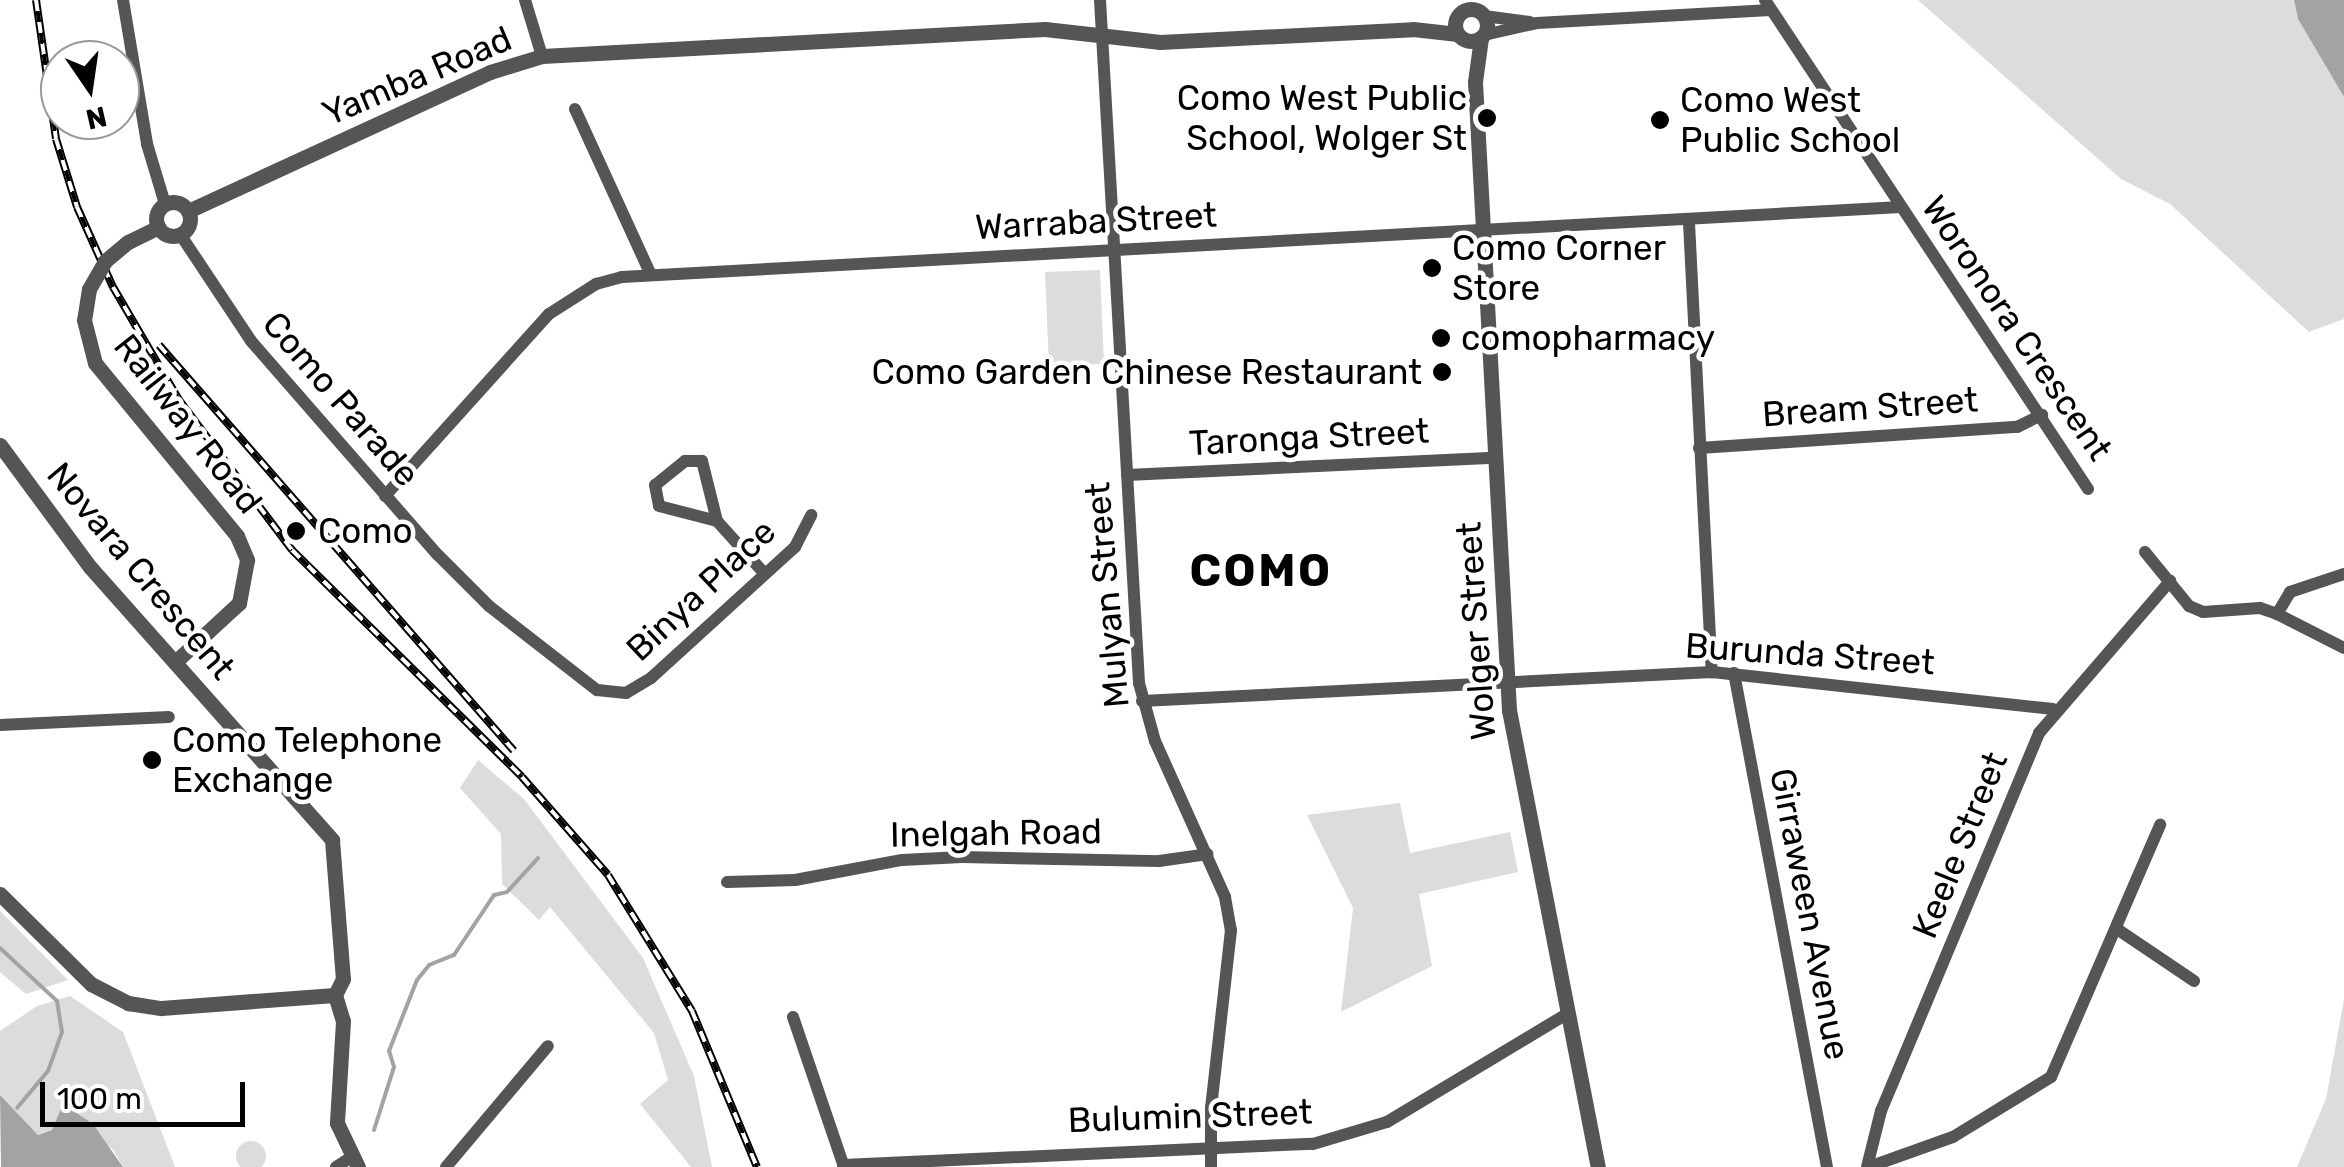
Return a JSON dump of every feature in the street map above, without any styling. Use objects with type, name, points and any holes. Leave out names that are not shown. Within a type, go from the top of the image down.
[{"type":"street","points":[[123,0],[147,144],[165,204],[159,227],[180,234],[188,227],[188,211],[165,204]]},
{"type":"street","points":[[525,0],[542,56]]},
{"type":"street","name":"Mulyan Street","points":[[1100,0],[1142,701],[1208,854],[1231,930],[1208,1147],[1211,1167]]},
{"type":"street","points":[[1537,23],[1481,9],[1461,20],[1482,37],[1537,23],[1768,5]]},
{"type":"street","name":"Woronora Crescent","points":[[1768,5],[2088,490]]},
{"type":"street","name":"Wolger Street","points":[[1475,82],[1482,37],[1481,9]]},
{"type":"street","name":"Yamba Road","points":[[188,211],[490,72],[542,56],[1045,29],[1171,42],[1413,29],[1461,20]]},
{"type":"street","name":"Wolger Street","points":[[1461,20],[1475,82],[1506,683],[1598,1167]]},
{"type":"street","points":[[575,109],[650,273]]},
{"type":"street","name":"Warraba Street","points":[[385,496],[549,314],[596,284],[650,273],[1689,223],[1900,207]]},
{"type":"street","points":[[1689,223],[1712,672]]},
{"type":"street","name":"Railway Road","points":[[159,227],[128,242],[105,262],[89,288],[84,320],[96,364],[237,536],[247,560],[239,603],[175,662]]},
{"type":"street","name":"Como Parade","points":[[180,234],[238,326],[385,496],[489,606],[589,686],[617,694]]},
{"type":"street","name":"Bream Street","points":[[1699,448],[2017,427],[2042,415]]},
{"type":"street","name":"Novara Crescent","points":[[0,445],[62,533],[332,840],[343,979],[334,995],[343,1021],[337,1123],[348,1164]]},
{"type":"street","points":[[717,521],[658,506],[652,490],[698,458],[706,466],[717,521],[764,572]]},
{"type":"street","name":"Taronga Street","points":[[1127,476],[1494,458]]},
{"type":"street","name":"Binya Place","points":[[617,694],[651,678],[802,540],[811,514]]},
{"type":"street","points":[[2146,552],[2189,606],[2212,612],[2246,607],[2277,614],[2344,648]]},
{"type":"street","points":[[2277,614],[2290,592],[2344,574]]},
{"type":"street","name":"Keele Street","points":[[1868,1167],[1881,1111],[2053,709],[2170,582]]},
{"type":"street","name":"Burunda Street","points":[[1142,701],[1712,672],[2053,709]]},
{"type":"street","name":"Girraween Avenue","points":[[1734,673],[1826,1167]]},
{"type":"street","points":[[0,725],[169,717]]},
{"type":"street","points":[[1868,1167],[1892,1164],[1953,1137],[2052,1076],[2160,825]]},
{"type":"street","name":"Inelgah Road","points":[[727,882],[795,880],[902,860],[962,856],[1160,861],[1208,854]]},
{"type":"street","points":[[0,894],[83,978],[110,996],[147,1008],[334,995]]},
{"type":"street","points":[[2117,929],[2194,981]]},
{"type":"street","name":"Bulumin Street","points":[[844,1166],[1313,1144],[1353,1135],[1567,1014]]},
{"type":"street","points":[[793,1017],[844,1166]]},
{"type":"street","points":[[446,1167],[548,1046]]},
{"type":"shaded area","points":[[1918,0],[2294,0],[2298,19],[2344,97],[2344,319],[2309,332],[2170,204],[2121,179]]},
{"type":"shaded area","points":[[2294,0],[2344,0],[2344,97],[2298,19]]},
{"type":"shaded area","points":[[1100,270],[1104,364],[1049,366],[1045,272]]},
{"type":"shaded area","points":[[478,760],[524,799],[643,958],[694,1076],[712,1167],[691,1167],[640,1104],[668,1080],[654,1033],[550,907],[539,920],[502,884],[501,834],[460,788]]},
{"type":"shaded area","points":[[1400,803],[1410,853],[1510,832],[1518,872],[1419,894],[1432,966],[1341,1012],[1353,908],[1307,815]]},
{"type":"shaded area","points":[[0,911],[68,980],[26,994],[0,972]]},
{"type":"shaded area","points":[[70,996],[123,1032],[175,1167],[123,1167],[114,1151],[63,1105],[52,1130],[38,1135],[0,1095],[0,1031],[37,1006]]},
{"type":"shaded area","points":[[2344,999],[2344,1167],[2297,1167],[2326,1099]]},
{"type":"shaded area","points":[[0,1095],[38,1135],[52,1130],[63,1104],[93,1124],[123,1167],[1,1167]]},
{"type":"shaded area","points":[[251,1141],[262,1145],[266,1156],[262,1167],[251,1171],[240,1167],[236,1156],[240,1145]]},
{"type":"waterway","points":[[374,1130],[394,1067],[389,1051],[417,980],[429,965],[454,955],[494,895],[507,892],[538,858]]},
{"type":"waterway","points":[[0,948],[57,1001],[62,1032],[48,1071],[17,1108]]},
{"type":"railway","points":[[36,0],[56,139],[77,207],[113,287],[179,400],[292,550],[522,777],[608,875],[692,1011],[757,1167]]},
{"type":"railway","points":[[159,345],[514,751]]},
{"type":"place","name":"Como West Public School, Wolger St","points":[[1487,118]]},
{"type":"place","name":"Como West Public School","points":[[1660,120]]},
{"type":"place","name":"Como Corner Store","points":[[1432,268]]},
{"type":"place","name":"comopharmacy","points":[[1441,338]]},
{"type":"place","name":"Como Garden Chinese Restaurant","points":[[1442,372]]},
{"type":"place","name":"Como","points":[[296,531]]},
{"type":"place","name":"Como Telephone Exchange","points":[[152,760]]},
{"type":"district","name":"COMO","points":[[1261,571]]}]
